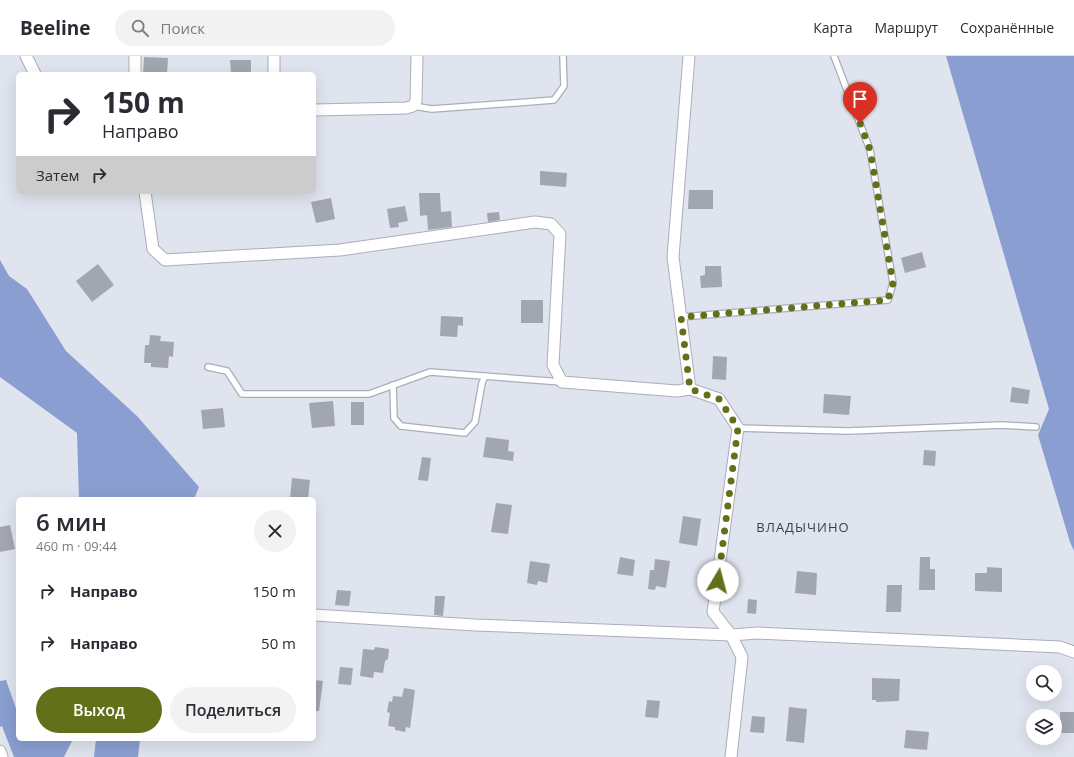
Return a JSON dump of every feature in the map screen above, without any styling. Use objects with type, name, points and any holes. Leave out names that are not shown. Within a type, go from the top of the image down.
[{"type":"street","points":[[26,56],[34,72]]},
{"type":"street","points":[[135,56],[135,72]]},
{"type":"street","points":[[274,56],[274,72]]},
{"type":"street","points":[[316,110],[406,108],[413,106],[416,101],[417,56]]},
{"type":"street","points":[[689,56],[673,257],[690,389]]},
{"type":"street","points":[[145,194],[153,249],[165,260],[340,250],[535,222],[551,224],[560,234],[553,365],[562,382],[677,391],[690,389],[719,399],[738,428],[713,612],[731,635],[742,657],[731,757]]},
{"type":"street","points":[[316,616],[475,625],[731,635],[758,633],[1060,647],[1074,652]]},
{"type":"street","points":[[0,752],[2,757]]},
{"type":"lane","points":[[413,106],[432,109],[554,100],[564,86],[563,56]]},
{"type":"lane","points":[[681,317],[888,300],[893,283],[870,150],[834,56]]},
{"type":"lane","points":[[208,367],[228,371],[242,394],[369,394],[430,372],[562,382]]},
{"type":"lane","points":[[393,385],[394,418],[401,426],[465,433],[474,422],[482,383],[485,376]]},
{"type":"lane","points":[[738,428],[848,432],[1002,425],[1036,427]]},
{"type":"shaded area","points":[[946,56],[1074,56],[1074,551],[1038,435],[1049,409]]},
{"type":"shaded area","points":[[0,260],[9,276],[27,289],[66,351],[137,416],[199,487],[195,497],[79,497],[77,433],[0,377]]},
{"type":"shaded area","points":[[6,680],[16,708],[16,741],[72,741],[64,757],[14,757],[2,726],[0,727],[0,681]]},
{"type":"shaded area","points":[[96,741],[140,741],[138,757],[94,757]]},
{"type":"building","points":[[144,57],[168,58],[167,72],[143,72]]},
{"type":"building","points":[[230,60],[251,60],[251,72],[231,72]]},
{"type":"building","points":[[540,171],[567,173],[566,187],[540,185]]},
{"type":"building","points":[[689,190],[713,190],[713,209],[688,209]]},
{"type":"building","points":[[419,193],[440,193],[441,212],[451,211],[452,227],[428,230],[427,215],[420,216]]},
{"type":"building","points":[[331,198],[335,219],[316,223],[311,202]]},
{"type":"building","points":[[405,206],[408,221],[398,223],[399,227],[390,228],[387,209]]},
{"type":"building","points":[[499,212],[500,220],[488,222],[487,213]]},
{"type":"building","points":[[922,252],[926,267],[905,273],[901,258]]},
{"type":"building","points":[[98,264],[114,285],[92,302],[76,281]]},
{"type":"building","points":[[705,266],[721,266],[722,287],[701,288],[700,276],[705,275]]},
{"type":"building","points":[[521,300],[543,300],[543,323],[521,323]]},
{"type":"building","points":[[441,316],[463,317],[463,326],[458,325],[457,337],[440,336]]},
{"type":"building","points":[[150,335],[161,336],[160,341],[174,342],[173,357],[169,356],[168,368],[151,367],[151,363],[144,363],[145,345],[149,345]]},
{"type":"building","points":[[713,356],[727,357],[726,380],[712,379]]},
{"type":"building","points":[[1012,387],[1030,390],[1028,404],[1010,402]]},
{"type":"building","points":[[824,394],[851,396],[849,415],[823,413]]},
{"type":"building","points":[[333,401],[335,426],[312,428],[309,403]]},
{"type":"building","points":[[351,402],[364,402],[364,425],[351,425]]},
{"type":"building","points":[[223,408],[225,427],[203,429],[201,410]]},
{"type":"building","points":[[486,437],[509,440],[508,451],[514,452],[513,461],[483,457]]},
{"type":"building","points":[[924,450],[936,451],[935,466],[923,465]]},
{"type":"building","points":[[422,457],[431,458],[428,481],[418,480]]},
{"type":"building","points":[[292,478],[310,480],[308,497],[290,497]]},
{"type":"building","points":[[496,503],[512,505],[508,534],[491,532]]},
{"type":"building","points":[[683,516],[701,519],[697,546],[679,543]]},
{"type":"building","points":[[10,525],[15,549],[0,552],[0,527]]},
{"type":"building","points":[[620,557],[635,560],[633,576],[617,574]]},
{"type":"building","points":[[920,557],[930,557],[930,569],[935,569],[935,590],[919,590]]},
{"type":"building","points":[[655,559],[670,561],[666,588],[656,586],[655,590],[648,589],[650,570],[654,570]]},
{"type":"building","points":[[530,561],[550,564],[547,583],[538,581],[537,585],[527,583]]},
{"type":"building","points":[[987,567],[1002,568],[1002,592],[975,591],[975,573],[987,573]]},
{"type":"building","points":[[797,571],[817,573],[816,595],[795,593]]},
{"type":"building","points":[[887,585],[902,585],[901,612],[886,612]]},
{"type":"building","points":[[337,590],[351,591],[349,606],[335,605]]},
{"type":"building","points":[[435,596],[445,596],[443,616],[434,615]]},
{"type":"building","points":[[748,599],[757,600],[756,614],[747,613]]},
{"type":"building","points":[[375,647],[389,649],[388,659],[385,661],[383,673],[374,672],[373,678],[360,676],[363,649],[374,650]]},
{"type":"building","points":[[340,667],[353,668],[351,685],[338,684]]},
{"type":"building","points":[[872,678],[900,679],[899,701],[876,702],[876,700],[872,700]]},
{"type":"building","points":[[316,680],[323,681],[319,711],[316,711]]},
{"type":"building","points":[[404,688],[415,690],[410,728],[406,727],[405,732],[395,730],[395,727],[388,726],[390,713],[387,712],[389,701],[392,702],[393,696],[402,697]]},
{"type":"building","points":[[647,700],[660,701],[658,718],[645,717]]},
{"type":"building","points":[[789,707],[807,709],[804,743],[786,741]]},
{"type":"building","points":[[1062,712],[1074,712],[1074,733],[1062,733]]},
{"type":"building","points":[[752,716],[765,717],[764,733],[750,732]]},
{"type":"building","points":[[906,730],[929,732],[927,750],[904,748]]},
{"type":"district","name":"ВЛАДЫЧИНО","points":[[803,527]]},
{"type":"route","points":[[718,581],[738,428],[719,399],[690,389],[681,317],[888,300],[893,283],[870,150],[860,123]]}]
